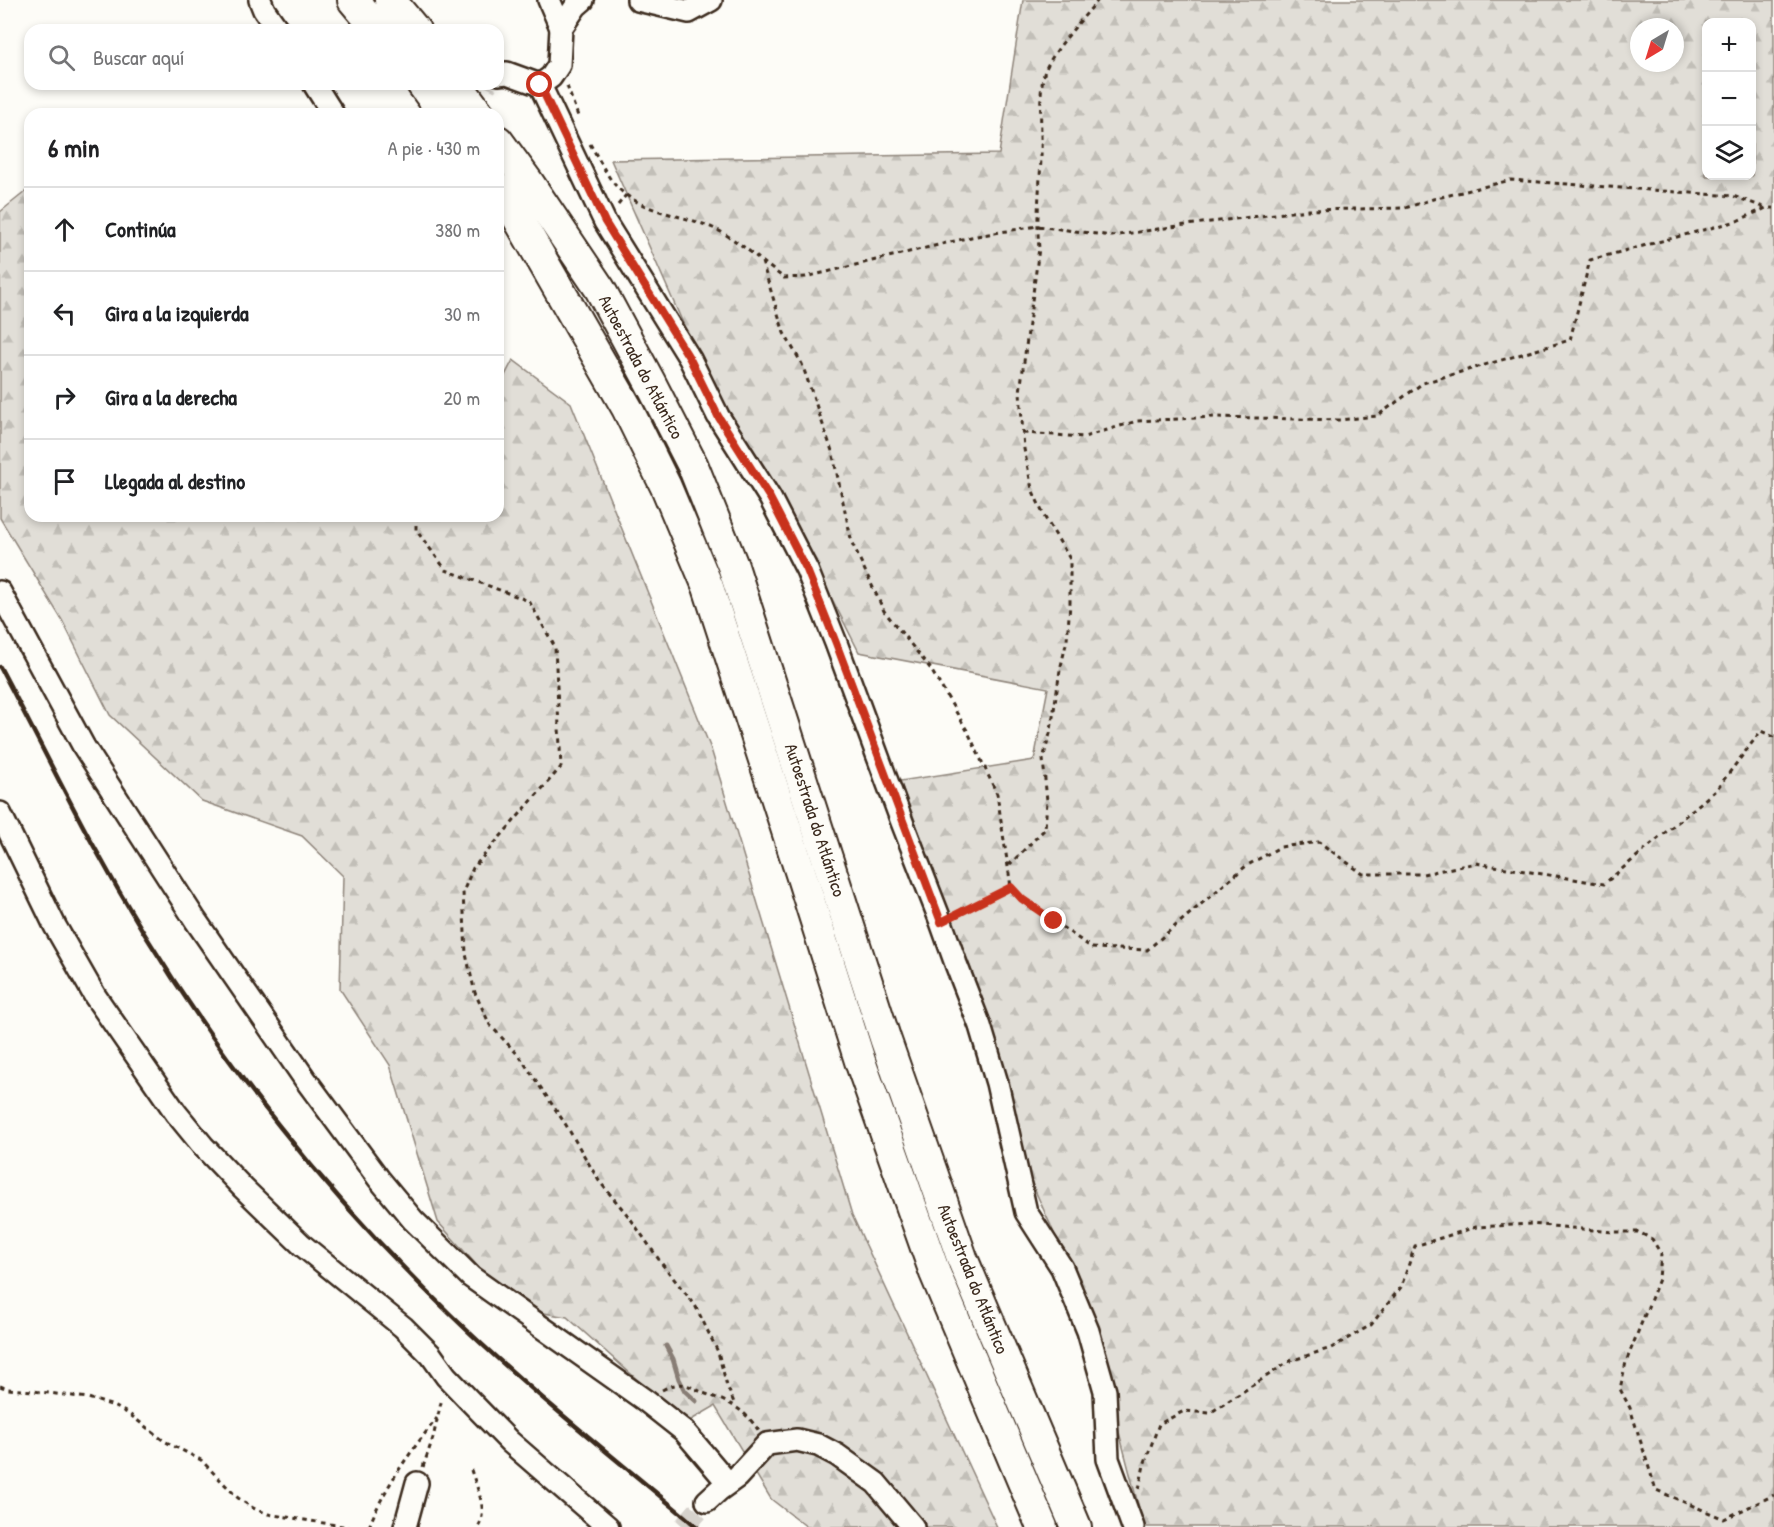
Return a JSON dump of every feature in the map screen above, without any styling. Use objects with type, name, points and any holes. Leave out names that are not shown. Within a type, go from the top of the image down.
[{"type":"highway","points":[[353,0],[373,24]]},
{"type":"highway","points":[[390,0],[410,24]]},
{"type":"highway","points":[[426,90],[440,108]]},
{"type":"highway","points":[[461,90],[474,108]]},
{"type":"highway","name":"Autoestrada do Atlántico","points":[[504,149],[600,289],[693,466],[733,566],[885,1038],[962,1258],[1076,1527]]},
{"type":"highway","name":"Autoestrada do Atlántico","points":[[504,198],[627,408],[666,487],[708,587],[860,1061],[934,1273],[1042,1527]]},
{"type":"street","points":[[260,0],[274,24]]},
{"type":"street","points":[[540,85],[551,77],[560,64],[561,28],[549,0]]},
{"type":"street","points":[[561,28],[583,0]]},
{"type":"street","points":[[638,0],[689,12],[711,0]]},
{"type":"street","points":[[504,73],[540,85],[605,222],[690,359],[718,416],[770,498],[807,570],[980,1026],[997,1083],[1026,1212],[1062,1268],[1088,1331],[1105,1391],[1108,1459],[1131,1521]]},
{"type":"street","points":[[318,90],[329,108]]},
{"type":"street","points":[[0,592],[84,747],[196,921],[305,1079],[399,1204],[471,1277],[646,1401],[684,1431],[733,1480]]},
{"type":"street","points":[[0,813],[55,926],[95,996],[176,1113],[203,1146],[303,1245],[403,1327],[431,1355],[446,1376],[510,1442],[608,1527]]},
{"type":"street","points":[[707,1501],[733,1480],[767,1444],[797,1440],[818,1444],[876,1483],[913,1527]]},
{"type":"street","points":[[405,1527],[417,1483]]},
{"type":"path","points":[[1008,865],[1045,829],[1047,801],[1043,759],[1051,730],[1067,640],[1070,604],[1070,559],[1044,516],[1032,489],[1024,449],[1020,392],[1039,248],[1037,226],[1044,73],[1055,55],[1098,0]]},
{"type":"path","points":[[560,64],[580,121]]},
{"type":"path","points":[[588,141],[615,186],[626,195],[658,210],[714,228],[784,278],[806,277],[971,237],[1037,226],[1112,236],[1308,210],[1405,208],[1510,180],[1733,196],[1766,208],[1774,208]]},
{"type":"path","points":[[1023,433],[1084,437],[1137,421],[1216,417],[1340,420],[1377,416],[1423,383],[1570,340],[1590,260],[1737,221],[1766,208]]},
{"type":"path","points":[[762,262],[784,333],[802,364],[832,451],[852,543],[884,611],[930,668],[968,732],[997,794],[1011,887],[1022,899],[1092,948],[1147,950],[1246,866],[1280,847],[1319,842],[1363,874],[1423,874],[1476,863],[1604,884],[1716,790],[1761,731],[1774,736]]},
{"type":"path","points":[[416,522],[416,530],[446,570],[529,601],[555,647],[561,767],[473,868],[463,892],[466,954],[475,993],[490,1025],[520,1057],[566,1125],[599,1181],[630,1218],[662,1264],[695,1305],[718,1352],[727,1386],[735,1405]]},
{"type":"path","points":[[941,922],[1011,887]]},
{"type":"path","points":[[1131,1521],[1144,1465],[1159,1424],[1184,1411],[1210,1413],[1290,1361],[1331,1348],[1371,1325],[1401,1287],[1415,1246],[1476,1227],[1531,1224],[1613,1232],[1638,1232],[1652,1239],[1661,1254],[1659,1279],[1626,1362],[1620,1389],[1630,1408],[1656,1490],[1724,1519],[1774,1495]]},
{"type":"path","points":[[417,1483],[437,1418],[446,1376]]},
{"type":"path","points":[[673,1384],[690,1385],[735,1405],[757,1428],[767,1444]]},
{"type":"path","points":[[0,1386],[8,1389],[88,1398],[114,1406],[129,1414],[164,1441],[201,1460],[238,1498],[254,1508],[268,1514],[348,1527]]},
{"type":"path","points":[[369,1527],[391,1483],[437,1418]]},
{"type":"path","points":[[471,1470],[481,1501],[482,1522],[478,1527]]},
{"type":"green space","points":[[1023,0],[1774,0],[1774,1527],[1144,1527],[1085,1303],[1030,1179],[984,1004],[900,781],[1034,760],[1048,688],[859,652],[784,504],[705,373],[611,160],[999,154]]},
{"type":"green space","points":[[24,193],[24,522],[504,522],[504,377],[513,360],[571,403],[711,749],[852,1215],[997,1527],[807,1527],[771,1499],[715,1406],[686,1423],[567,1317],[515,1308],[438,1222],[390,1065],[340,989],[343,876],[302,836],[202,801],[110,715],[62,620],[0,518],[0,212]]},
{"type":"waterway","points":[[666,1346],[685,1391],[696,1401]]},
{"type":"tunnel","points":[[474,108],[484,90]]},
{"type":"tunnel","points":[[684,1527],[707,1501]]},
{"type":"railway","points":[[0,667],[91,841],[133,915],[203,1024],[300,1152],[384,1247],[480,1342],[697,1527]]},
{"type":"route","points":[[540,85],[605,222],[690,359],[718,416],[770,498],[807,570],[941,922],[1011,887],[1022,899],[1054,921]]}]
